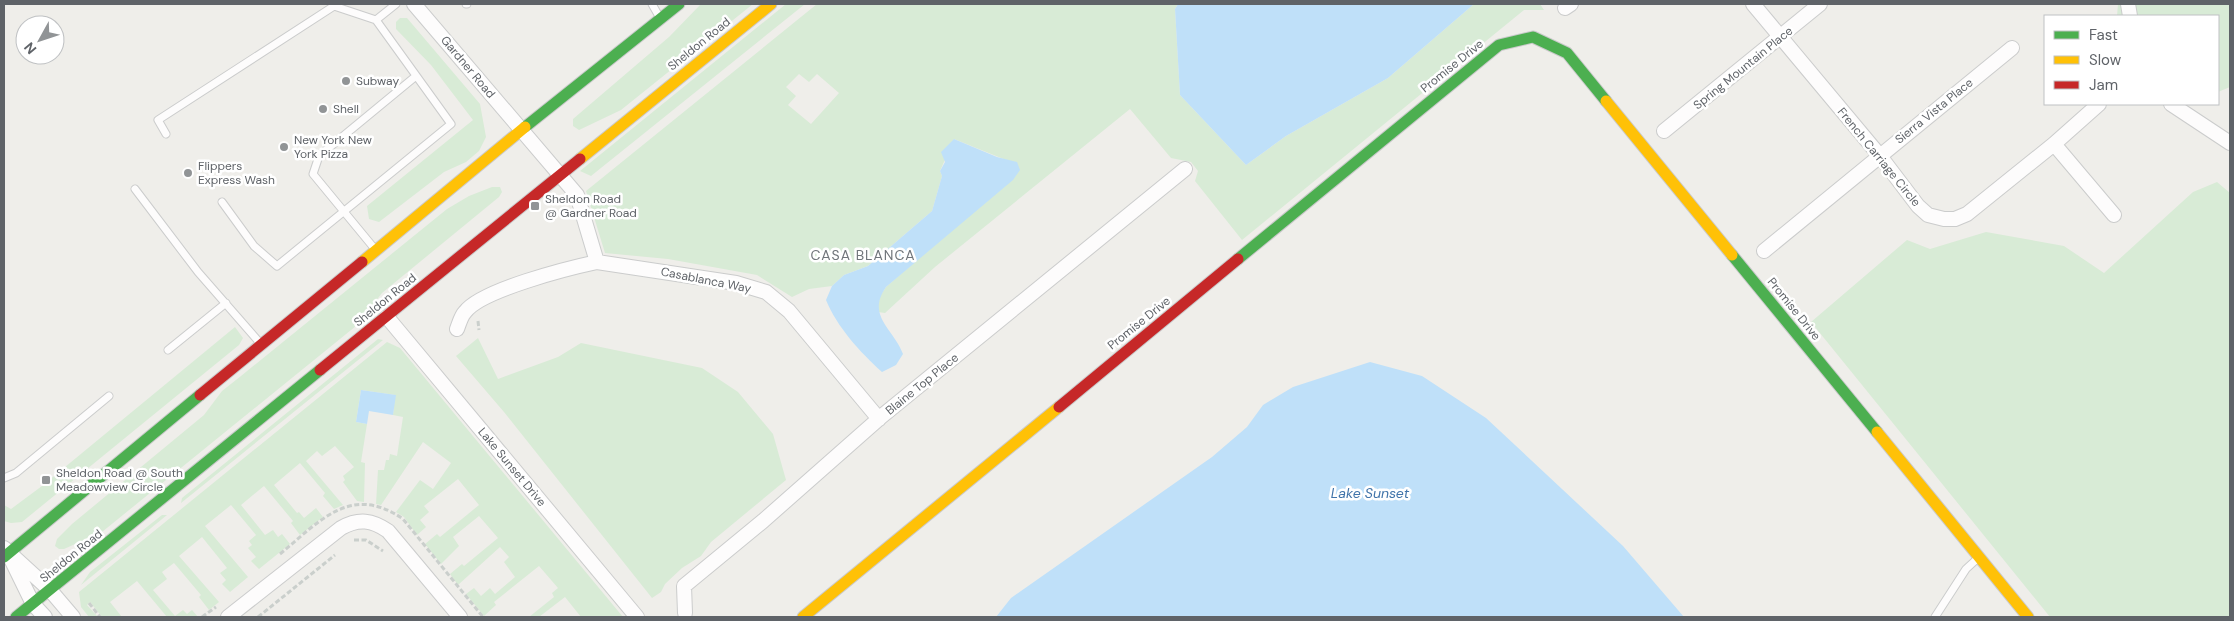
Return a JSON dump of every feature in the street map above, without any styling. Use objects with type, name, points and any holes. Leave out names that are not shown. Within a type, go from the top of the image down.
[{"type":"main road","points":[[5,553],[679,4]]},
{"type":"main road","name":"Sheldon Road","points":[[16,617],[771,4]]},
{"type":"main road","name":"Promise Drive","points":[[804,617],[1499,45],[1533,37],[1567,53],[2028,617]]},
{"type":"street","name":"Gardner Road","points":[[414,4],[522,130]]},
{"type":"street","name":"French Carriage Circle","points":[[1753,4],[1880,156],[1918,206],[1928,215],[1955,219],[1967,214],[2054,144],[2098,105]]},
{"type":"street","name":"Spring Mountain Place","points":[[1664,131],[1820,4]]},
{"type":"street","name":"Sierra Vista Place","points":[[1764,251],[2012,48]]},
{"type":"street","points":[[2173,105],[2230,143]]},
{"type":"street","points":[[522,130],[577,195],[597,262]]},
{"type":"street","points":[[2054,144],[2114,215]]},
{"type":"street","name":"Blaine Top Place","points":[[686,613],[684,586],[879,419],[1186,169]]},
{"type":"street","name":"Casablanca Way","points":[[457,329],[465,311],[491,294],[554,272],[597,262],[736,283],[766,292],[789,311],[879,419]]},
{"type":"street","name":"Lake Sunset Drive","points":[[387,317],[637,617]]},
{"type":"street","points":[[228,617],[341,528],[362,521],[376,523],[388,531],[460,617]]},
{"type":"street","points":[[5,553],[50,590],[73,617]]},
{"type":"street","points":[[5,553],[33,604],[45,617]]},
{"type":"lane","points":[[376,20],[396,4]]},
{"type":"lane","points":[[652,4],[661,18]]},
{"type":"lane","points":[[166,134],[158,120],[334,6],[376,20],[451,124],[277,266],[254,246],[222,202]]},
{"type":"lane","points":[[376,251],[313,174],[319,156],[416,76]]},
{"type":"lane","points":[[135,189],[198,272],[262,345]]},
{"type":"lane","points":[[168,350],[226,303]]},
{"type":"lane","points":[[4,478],[16,473],[109,396]]},
{"type":"lane","points":[[1935,617],[1966,569],[1979,557]]},
{"type":"path","points":[[478,314],[478,330]]},
{"type":"path","points":[[276,557],[340,508],[358,503],[386,508],[403,519],[483,617]]},
{"type":"path","points":[[350,543],[354,540],[366,540],[375,544],[388,557]]},
{"type":"path","points":[[258,617],[338,552]]},
{"type":"path","points":[[89,604],[100,617]]},
{"type":"path","points":[[202,617],[219,604]]},
{"type":"green space","points":[[701,4],[753,4],[621,110],[579,130],[573,126],[573,119],[669,37]]},
{"type":"green space","points":[[786,4],[805,4],[591,176],[580,171]]},
{"type":"green space","points":[[817,4],[1178,4],[1175,9],[1180,95],[1246,165],[1286,136],[1388,78],[1474,4],[1540,4],[1544,10],[1524,10],[1242,240],[1195,181],[1198,171],[1191,162],[1171,158],[1130,109],[935,267],[885,313],[878,312],[878,299],[886,287],[957,225],[1011,162],[954,139],[940,171],[942,176],[932,211],[868,266],[844,275],[832,286],[809,289],[792,297],[757,275],[668,259],[605,253],[586,191]],"holes":[[[799,74],[809,82],[817,74],[839,93],[811,124],[788,105],[796,96],[786,87]]]},
{"type":"green space","points":[[2118,4],[2230,4],[2230,87],[2219,92],[2219,15],[2117,15]]},
{"type":"green space","points":[[400,18],[407,18],[480,104],[486,137],[479,151],[466,162],[444,172],[379,222],[369,219],[367,206],[473,120],[431,65],[396,29],[396,22]]},
{"type":"green space","points":[[2217,182],[2230,193],[2230,617],[2050,617],[1811,322],[1907,240],[1930,249],[1986,232],[2064,246],[2104,273],[2193,192]]},
{"type":"green space","points":[[492,187],[500,187],[502,192],[499,197],[382,293],[356,326],[102,532],[64,549],[59,549],[55,546],[57,539],[72,524],[204,415],[222,391],[447,209],[469,196]]},
{"type":"green space","points":[[235,327],[243,338],[239,345],[22,522],[11,523],[4,521],[4,505],[11,509],[42,486]]},
{"type":"green space","points":[[478,338],[498,379],[558,357],[581,343],[702,368],[738,392],[773,434],[786,480],[711,542],[701,556],[682,568],[665,584],[661,592],[652,598],[504,412],[456,356]]},
{"type":"green space","points":[[378,339],[383,340],[181,503],[182,498]]},
{"type":"green space","points":[[387,342],[400,348],[623,617],[581,617],[565,597],[539,617],[529,617],[554,597],[552,593],[558,588],[539,566],[494,602],[496,605],[484,616],[466,594],[474,588],[481,596],[490,588],[495,594],[515,577],[504,562],[509,557],[500,547],[458,585],[450,574],[462,564],[464,566],[498,538],[479,516],[453,537],[459,546],[441,564],[425,544],[437,534],[440,537],[479,505],[458,479],[424,506],[429,512],[420,520],[426,527],[417,535],[404,517],[396,512],[420,480],[433,489],[451,463],[423,442],[381,505],[376,504],[378,470],[384,470],[386,460],[389,460],[390,454],[397,456],[403,417],[393,415],[395,395],[361,390],[356,422],[367,424],[361,462],[365,463],[364,502],[357,501],[343,482],[345,480],[343,476],[354,467],[335,446],[322,456],[317,451],[306,461],[343,505],[334,509],[323,496],[325,493],[300,463],[274,485],[297,513],[299,512],[304,518],[316,508],[323,517],[300,535],[291,523],[293,521],[264,486],[241,505],[265,535],[273,530],[278,537],[282,534],[290,544],[259,569],[251,561],[256,557],[248,548],[252,545],[249,541],[256,535],[231,505],[205,526],[248,577],[230,592],[222,584],[226,580],[220,573],[227,568],[202,537],[179,556],[219,602],[209,610],[199,597],[201,595],[174,563],[162,572],[167,579],[153,590],[175,616],[183,610],[187,614],[192,610],[198,617],[167,617],[137,581],[110,602],[122,617],[102,617],[90,602],[87,605],[98,617],[89,617],[81,607],[79,592]]},
{"type":"green space","points":[[162,515],[167,515],[81,585],[90,572]]},
{"type":"water","points":[[1178,4],[1474,4],[1388,78],[1286,136],[1246,165],[1180,95],[1175,9]]},
{"type":"water","points":[[954,139],[997,157],[1017,162],[1020,170],[1013,180],[886,287],[879,306],[880,314],[903,354],[896,365],[882,372],[850,339],[836,320],[826,300],[832,286],[844,275],[868,266],[932,211],[942,176],[940,171],[945,162],[941,152]]},
{"type":"water","name":"Lake Sunset","points":[[1370,362],[1422,376],[1486,418],[1623,546],[1684,617],[996,617],[1011,598],[1212,457],[1247,427],[1263,405],[1293,387]]},
{"type":"water","points":[[361,390],[396,395],[393,415],[369,411],[367,424],[356,422]]},
{"type":"traffic: fast","points":[[525,127],[679,4]]},
{"type":"traffic: fast","points":[[1238,259],[1499,45],[1533,37],[1567,53],[1606,101]]},
{"type":"traffic: fast","points":[[1732,255],[1877,432]]},
{"type":"traffic: fast","points":[[16,617],[320,370]]},
{"type":"traffic: fast","points":[[4,557],[200,395]]},
{"type":"traffic: slow","points":[[580,159],[771,4]]},
{"type":"traffic: slow","points":[[1606,101],[1732,255]]},
{"type":"traffic: slow","points":[[362,262],[525,127]]},
{"type":"traffic: slow","points":[[803,617],[1059,407]]},
{"type":"traffic: slow","points":[[1877,432],[2028,617]]},
{"type":"traffic: jam","points":[[320,370],[580,159]]},
{"type":"traffic: jam","points":[[1059,407],[1238,259]]},
{"type":"traffic: jam","points":[[200,395],[362,262]]},
{"type":"place","name":"Subway","points":[[346,81]]},
{"type":"place","name":"Shell","points":[[323,109]]},
{"type":"place","name":"New York New York Pizza","points":[[284,147]]},
{"type":"place","name":"Flippers Express Wash","points":[[188,173]]},
{"type":"place","name":"Sheldon Road @ Gardner Road","points":[[535,206]]},
{"type":"place","name":"Sheldon Road @ South Meadowview Circle","points":[[46,480]]},
{"type":"district","name":"CASA BLANCA","points":[[863,255]]}]
